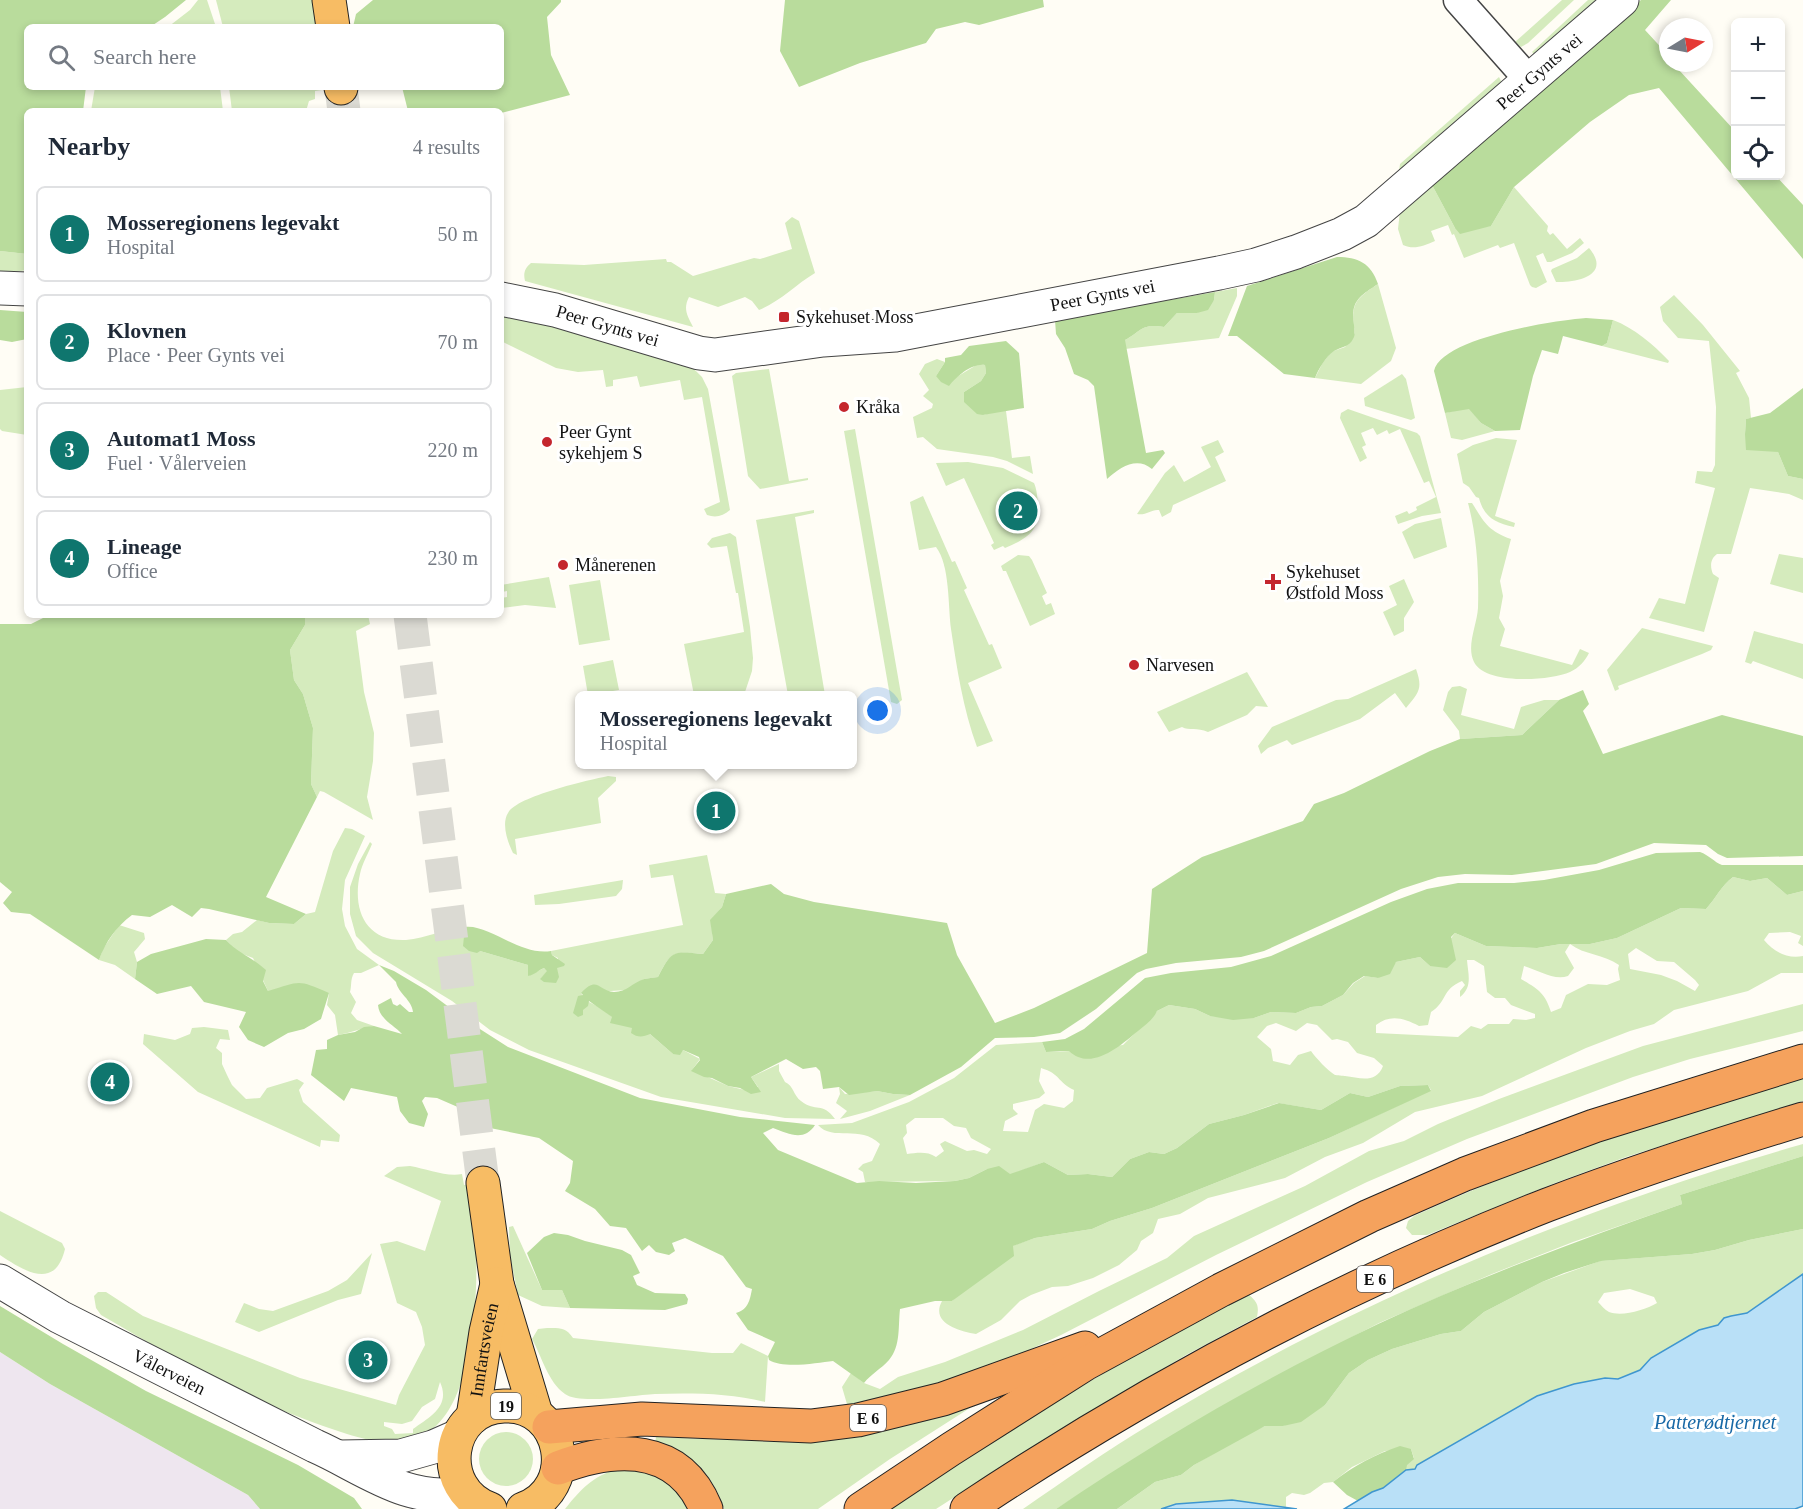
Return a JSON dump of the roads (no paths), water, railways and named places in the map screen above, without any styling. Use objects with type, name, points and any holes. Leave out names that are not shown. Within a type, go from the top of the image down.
[{"type":"highway","points":[[329,0],[333,24]]},
{"type":"highway","name":"E 6","points":[[861,1509],[1049,1387],[1172,1316],[1292,1253],[1369,1216],[1465,1174],[1605,1122],[1803,1061]]},
{"type":"highway","name":"E 6","points":[[967,1509],[1040,1461],[1189,1374],[1253,1339],[1397,1269],[1536,1210],[1621,1178],[1803,1119]]},
{"type":"highway","name":"Innfartsveien","points":[[483,1183],[497,1284],[542,1421]]},
{"type":"highway","name":"Innfartsveien","points":[[466,1426],[497,1284]]},
{"type":"highway","name":"E 6","points":[[542,1421],[642,1419],[812,1426],[858,1420],[899,1412],[963,1392],[1172,1316]]},
{"type":"highway","name":"19","points":[[476,1503],[457,1480],[453,1465],[454,1450],[466,1426],[488,1409],[504,1406],[520,1407],[542,1421],[556,1440],[559,1454],[558,1468]]},
{"type":"highway","points":[[533,1506],[548,1492],[555,1481],[558,1468],[590,1457],[629,1453],[650,1456],[667,1462],[694,1485],[706,1509]]},
{"type":"street","points":[[1458,0],[1529,80]]},
{"type":"street","name":"Peer Gynts vei","points":[[504,300],[555,310],[699,353],[715,355],[823,340],[895,335],[1256,265],[1342,234],[1366,221],[1622,0]]},
{"type":"street","points":[[0,288],[24,289]]},
{"type":"street","name":"Vålerveien","points":[[0,1281],[60,1317],[340,1457],[373,1477],[410,1490],[436,1496],[450,1496],[476,1503]]},
{"type":"street","name":"Vålerveien","points":[[340,1457],[401,1456],[433,1447],[466,1426]]},
{"type":"water","name":"Patterødtjernet","points":[[1803,1274],[1803,1506],[1795,1509],[1344,1509],[1383,1488],[1406,1470],[1415,1469],[1417,1465],[1537,1396],[1574,1384],[1605,1378],[1618,1379],[1640,1370],[1651,1358],[1699,1330],[1718,1325],[1724,1318],[1747,1313]]},
{"type":"water","points":[[1232,1500],[1297,1509],[1161,1509],[1176,1504]]},
{"type":"tunnel","points":[[341,90],[344,108]]},
{"type":"tunnel","points":[[410,618],[483,1183]]},
{"type":"place","name":"Sykehuset Moss","points":[[784,317]]},
{"type":"place","name":"Kråka","points":[[844,407]]},
{"type":"place","name":"Peer Gynt sykehjem S","points":[[547,442]]},
{"type":"place","name":"Klovnen","points":[[1018,511]]},
{"type":"place","name":"Månerenen","points":[[563,565]]},
{"type":"place","name":"Sykehuset Østfold Moss","points":[[1273,582]]},
{"type":"place","name":"Narvesen","points":[[1134,665]]},
{"type":"place","name":"Mosseregionens legevakt","points":[[716,811]]},
{"type":"place","name":"Lineage","points":[[110,1082]]},
{"type":"place","name":"Automat1 Moss","points":[[368,1360]]}]
